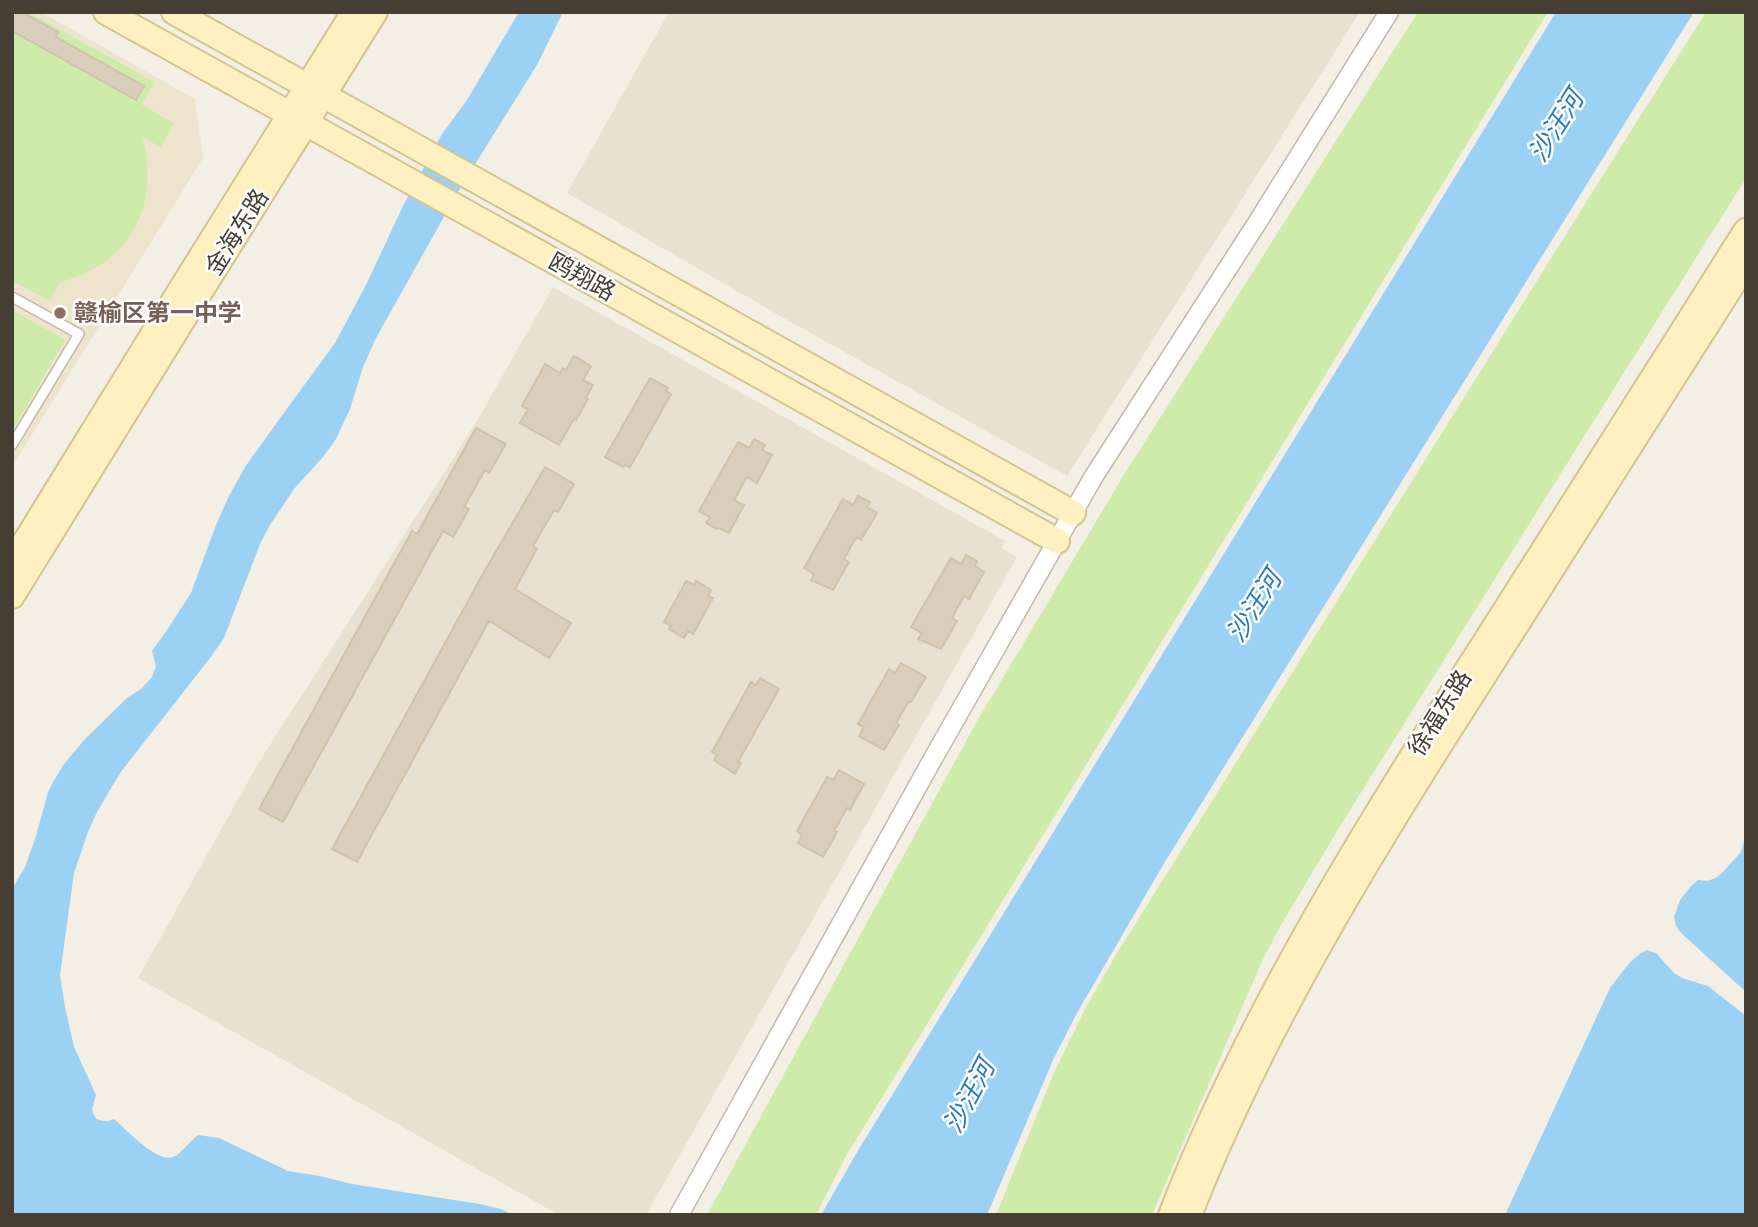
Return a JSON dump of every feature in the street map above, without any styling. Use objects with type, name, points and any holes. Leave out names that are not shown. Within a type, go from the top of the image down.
[{"type":"main road","name":"鸥翔路","points":[[106,12],[1057,541]]},
{"type":"main road","name":"鸥翔路","points":[[174,12],[1073,513]]},
{"type":"main road","name":"金海东路","points":[[12,596],[315,91],[354,12]]},
{"type":"main road","name":"金海东路","points":[[315,91],[375,12]]},
{"type":"main road","name":"金海东路","points":[[12,563],[174,299],[298,119]]},
{"type":"main road","name":"徐福东路","points":[[1171,1215],[1193,1159],[1235,1068],[1314,917],[1401,774],[1746,231]]},
{"type":"main road","name":"徐福东路","points":[[1189,1215],[1250,1076],[1336,915],[1416,783],[1746,263]]},
{"type":"street","points":[[679,1215],[1094,476],[1390,12]]},
{"type":"lane","points":[[12,298],[79,334],[12,445]]},
{"type":"shaded area","name":"赣榆区第一中学","points":[[12,12],[41,12],[195,99],[203,158],[12,467]]},
{"type":"shaded area","points":[[669,12],[1360,12],[1067,476],[567,193]]},
{"type":"shaded area","points":[[553,287],[1005,541],[1002,548],[1017,557],[646,1215],[559,1215],[138,978],[259,762],[477,421]]},
{"type":"green space","name":"赣榆区第一中学","points":[[12,12],[28,12],[154,82],[142,105],[174,123],[161,147],[142,137],[147,162],[143,208],[122,247],[105,262],[84,274],[60,282],[50,301],[12,281]]},
{"type":"green space","points":[[1418,12],[1548,12],[846,1156],[816,1215],[707,1215],[976,723],[1125,473]]},
{"type":"green space","points":[[1706,12],[1746,12],[1746,178],[1340,826],[1281,925],[1263,959],[1152,1215],[996,1215],[1053,1075],[1087,1005],[1116,955]]},
{"type":"green space","points":[[12,310],[65,340],[12,431]]},
{"type":"water","points":[[519,12],[563,12],[537,65],[459,190],[376,338],[336,439],[294,489],[270,525],[224,638],[120,773],[97,812],[74,873],[60,975],[74,1047],[96,1095],[92,1109],[94,1115],[102,1121],[114,1119],[151,1151],[166,1158],[173,1157],[198,1135],[219,1138],[288,1171],[480,1204],[513,1215],[12,1215],[12,889],[25,867],[48,792],[64,764],[85,739],[152,677],[156,666],[152,651],[191,593],[216,525],[245,467],[335,343],[442,134],[467,100]]},
{"type":"water","name":"沙汪河","points":[[1556,12],[1694,12],[1163,865],[1077,1013],[1053,1060],[987,1215],[821,1215],[856,1154]]},
{"type":"water","points":[[1746,833],[1746,992],[1681,933],[1674,917],[1680,900],[1691,886],[1698,880],[1716,878],[1741,852]]},
{"type":"water","points":[[1647,950],[1656,953],[1674,973],[1708,986],[1746,1016],[1746,1215],[1505,1215],[1610,988],[1631,961]]},
{"type":"building","points":[[12,12],[22,12],[58,32],[56,37],[144,86],[136,100],[12,31]]},
{"type":"building","points":[[574,356],[591,366],[583,380],[593,385],[586,398],[588,399],[559,445],[520,423],[528,409],[522,406],[545,364],[560,373],[563,368],[566,370]]},
{"type":"building","points":[[650,378],[668,388],[666,391],[671,394],[630,467],[623,467],[605,457]]},
{"type":"building","points":[[476,428],[506,444],[489,473],[485,470],[464,507],[469,509],[453,537],[443,531],[283,822],[259,809],[412,531],[417,534]]},
{"type":"building","points":[[754,439],[765,445],[762,450],[772,455],[757,483],[747,477],[734,500],[744,505],[729,533],[717,529],[706,523],[710,517],[699,511],[738,442],[749,448]]},
{"type":"building","points":[[545,467],[574,484],[558,512],[554,510],[533,546],[537,549],[515,589],[571,623],[549,658],[489,621],[357,862],[332,849],[484,572]]},
{"type":"building","points":[[858,496],[870,502],[867,507],[877,513],[861,540],[856,537],[844,559],[849,562],[833,590],[811,580],[814,574],[804,568],[843,499],[853,505]]},
{"type":"building","points":[[966,555],[977,561],[975,566],[984,572],[969,599],[964,596],[952,618],[957,621],[941,649],[918,639],[922,633],[911,627],[951,558],[961,564]]},
{"type":"building","points":[[686,581],[694,585],[696,581],[711,590],[708,596],[713,598],[693,634],[688,631],[684,638],[669,629],[671,626],[664,622]]},
{"type":"building","points":[[901,663],[926,677],[896,723],[899,725],[884,750],[859,736],[864,727],[858,724],[889,669],[895,673]]},
{"type":"building","points":[[760,678],[779,689],[738,762],[741,763],[735,774],[714,760],[717,755],[712,752],[751,682],[756,685]]},
{"type":"building","points":[[839,770],[864,784],[850,810],[847,808],[834,831],[837,832],[823,857],[798,843],[802,835],[797,831],[827,777],[833,780]]},
{"type":"place","name":"赣榆区第一中学","points":[[60,313]]}]
